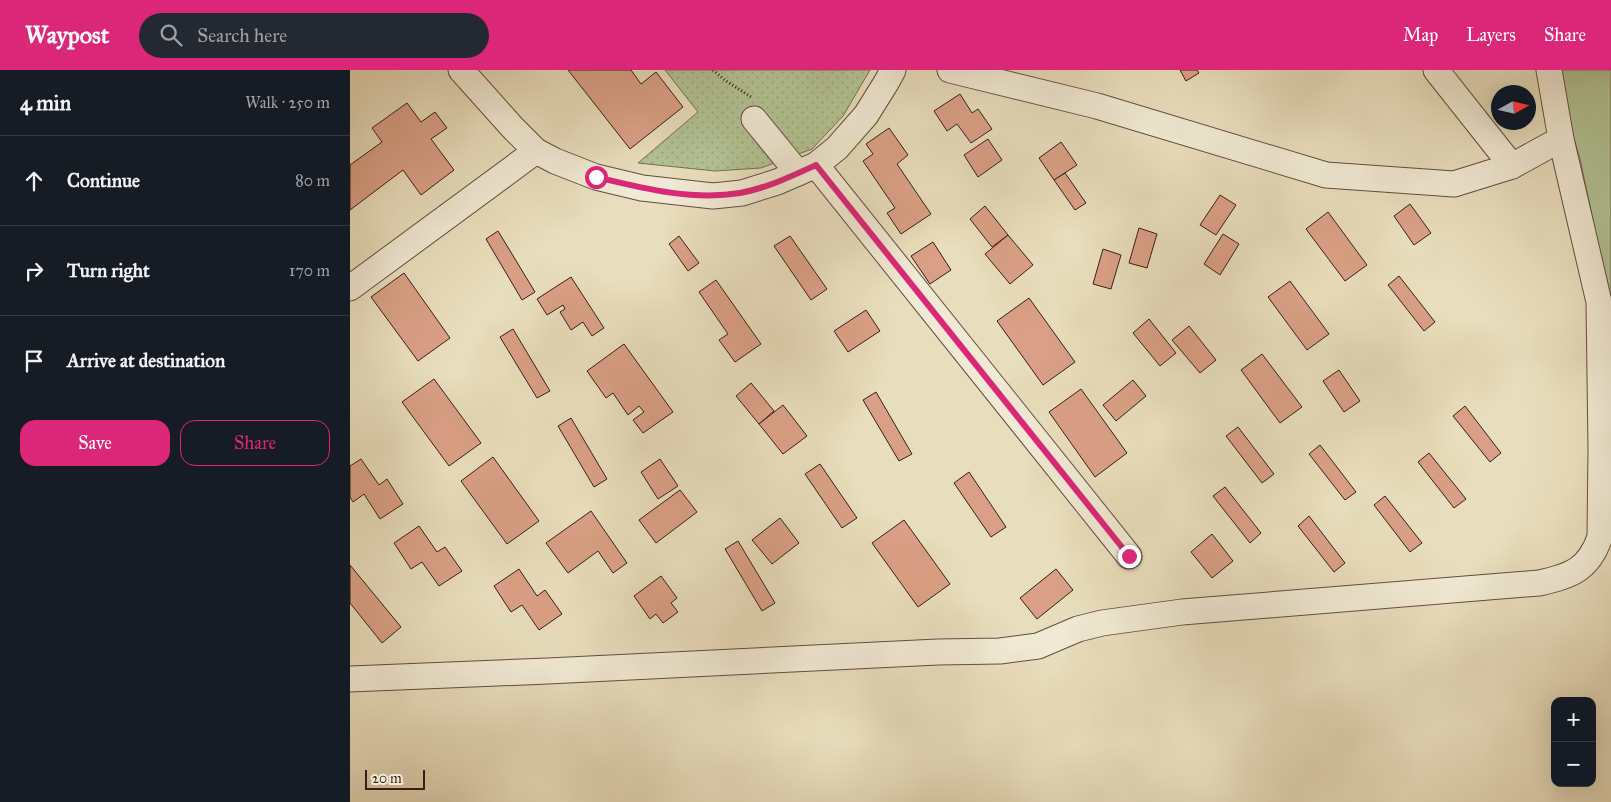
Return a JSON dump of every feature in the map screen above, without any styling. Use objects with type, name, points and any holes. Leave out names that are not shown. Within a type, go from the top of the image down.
[{"type":"street","points":[[462,70],[512,127],[536,151],[555,161],[596,177],[642,188],[714,196],[742,193],[777,182],[807,169],[837,148],[866,115],[893,70]]},
{"type":"street","points":[[950,70],[1097,106],[1326,175],[1454,184],[1512,166],[1561,139]]},
{"type":"street","points":[[1436,70],[1512,166]]},
{"type":"street","points":[[350,680],[938,652],[1000,651],[1038,646],[1078,629],[1111,621],[1252,605],[1539,583],[1556,580],[1574,572],[1589,561],[1596,550],[1600,537],[1599,302],[1561,139],[1549,70]]},
{"type":"street","points":[[754,119],[807,169],[1129,556]]},
{"type":"street","points":[[350,288],[536,151]]},
{"type":"green space","points":[[665,70],[870,70],[843,116],[812,149],[761,168],[715,171],[638,163],[698,112]]},
{"type":"green space","points":[[1562,70],[1611,70],[1611,305],[1580,159],[1562,99]]},
{"type":"building","points":[[568,70],[631,70],[641,84],[656,72],[683,107],[630,149]]},
{"type":"building","points":[[1180,70],[1197,70],[1199,73],[1186,81]]},
{"type":"building","points":[[960,94],[972,113],[978,109],[992,129],[971,143],[957,124],[947,131],[934,111]]},
{"type":"building","points":[[407,103],[421,122],[435,112],[447,128],[431,139],[454,170],[421,195],[403,170],[350,210],[350,165],[382,142],[372,128]]},
{"type":"building","points":[[889,128],[908,155],[897,164],[931,214],[901,234],[887,213],[895,208],[863,161],[873,154],[866,144]]},
{"type":"building","points":[[988,139],[1002,160],[978,177],[964,155]]},
{"type":"building","points":[[1061,142],[1077,165],[1054,180],[1039,158]]},
{"type":"building","points":[[1065,173],[1086,203],[1075,210],[1054,180]]},
{"type":"building","points":[[1220,195],[1236,205],[1216,235],[1200,225]]},
{"type":"building","points":[[1410,204],[1431,233],[1414,245],[1394,216]]},
{"type":"building","points":[[985,206],[1008,235],[992,247],[970,219]]},
{"type":"building","points":[[1328,212],[1367,265],[1345,281],[1306,229]]},
{"type":"building","points":[[1139,228],[1157,234],[1147,268],[1129,263]]},
{"type":"building","points":[[498,231],[535,292],[522,300],[486,239]]},
{"type":"building","points":[[1223,234],[1239,244],[1220,275],[1204,264]]},
{"type":"building","points":[[1008,235],[1033,265],[1010,284],[985,254]]},
{"type":"building","points":[[679,236],[699,263],[688,271],[669,244]]},
{"type":"building","points":[[790,236],[827,289],[811,300],[774,246]]},
{"type":"building","points":[[933,242],[951,270],[930,284],[911,256]]},
{"type":"building","points":[[1103,249],[1121,255],[1111,289],[1093,284]]},
{"type":"building","points":[[404,273],[450,338],[418,361],[371,297]]},
{"type":"building","points":[[1399,276],[1435,322],[1424,331],[1388,285]]},
{"type":"building","points":[[571,277],[604,328],[592,336],[583,322],[571,330],[560,312],[565,309],[563,305],[547,315],[537,299]]},
{"type":"building","points":[[716,280],[761,344],[735,362],[719,340],[728,334],[699,292]]},
{"type":"building","points":[[1290,281],[1329,334],[1307,350],[1268,297]]},
{"type":"building","points":[[1029,298],[1075,362],[1043,385],[997,321]]},
{"type":"building","points":[[866,310],[880,331],[848,352],[834,331]]},
{"type":"building","points":[[1149,319],[1176,353],[1160,366],[1133,333]]},
{"type":"building","points":[[1189,326],[1216,360],[1200,373],[1172,340]]},
{"type":"building","points":[[513,329],[550,391],[537,398],[500,337]]},
{"type":"building","points":[[624,344],[673,412],[643,433],[633,420],[644,412],[639,406],[628,415],[613,393],[606,398],[587,371]]},
{"type":"building","points":[[1262,354],[1302,407],[1280,423],[1241,370]]},
{"type":"building","points":[[1339,370],[1360,401],[1344,412],[1323,381]]},
{"type":"building","points":[[434,379],[481,443],[449,466],[402,402]]},
{"type":"building","points":[[1133,380],[1146,396],[1116,421],[1103,405]]},
{"type":"building","points":[[751,383],[774,411],[759,424],[736,396]]},
{"type":"building","points":[[1081,389],[1127,453],[1095,477],[1049,412]]},
{"type":"building","points":[[876,392],[912,454],[899,461],[863,400]]},
{"type":"building","points":[[783,405],[807,436],[783,454],[759,424]]},
{"type":"building","points":[[1465,406],[1501,453],[1490,462],[1453,416]]},
{"type":"building","points":[[571,418],[607,479],[594,487],[558,426]]},
{"type":"building","points":[[1238,427],[1274,474],[1262,483],[1226,436]]},
{"type":"building","points":[[1320,445],[1356,492],[1345,500],[1309,454]]},
{"type":"building","points":[[1429,453],[1466,499],[1454,508],[1418,462]]},
{"type":"building","points":[[493,457],[539,521],[507,544],[461,481]]},
{"type":"building","points":[[361,459],[379,485],[387,479],[403,504],[380,519],[364,494],[353,502],[350,497],[350,466]]},
{"type":"building","points":[[660,459],[678,486],[658,499],[641,472]]},
{"type":"building","points":[[820,464],[857,518],[842,528],[805,474]]},
{"type":"building","points":[[969,472],[1006,527],[991,537],[954,483]]},
{"type":"building","points":[[1225,487],[1261,533],[1250,543],[1213,496]]},
{"type":"building","points":[[680,490],[697,512],[656,543],[639,520]]},
{"type":"building","points":[[1385,496],[1422,543],[1410,552],[1374,505]]},
{"type":"building","points":[[591,511],[627,563],[613,573],[598,551],[568,573],[546,543]]},
{"type":"building","points":[[1309,516],[1345,563],[1334,572],[1298,526]]},
{"type":"building","points":[[780,518],[799,543],[772,564],[752,540]]},
{"type":"building","points":[[904,520],[950,584],[918,607],[872,543]]},
{"type":"building","points":[[419,526],[437,552],[445,547],[462,571],[439,586],[422,562],[411,569],[394,543]]},
{"type":"building","points":[[1212,534],[1233,561],[1212,578],[1191,552]]},
{"type":"building","points":[[738,541],[775,603],[762,611],[725,549]]},
{"type":"building","points":[[350,565],[401,627],[382,643],[350,603]]},
{"type":"building","points":[[519,569],[537,596],[545,590],[562,614],[539,630],[522,605],[511,612],[494,586]]},
{"type":"building","points":[[1056,569],[1073,590],[1037,619],[1020,598]]},
{"type":"building","points":[[661,576],[677,598],[671,603],[678,612],[663,623],[656,614],[650,619],[634,596]]},
{"type":"route","points":[[596,177],[642,188],[714,196],[742,193],[777,182],[816,165],[1129,556]]}]
